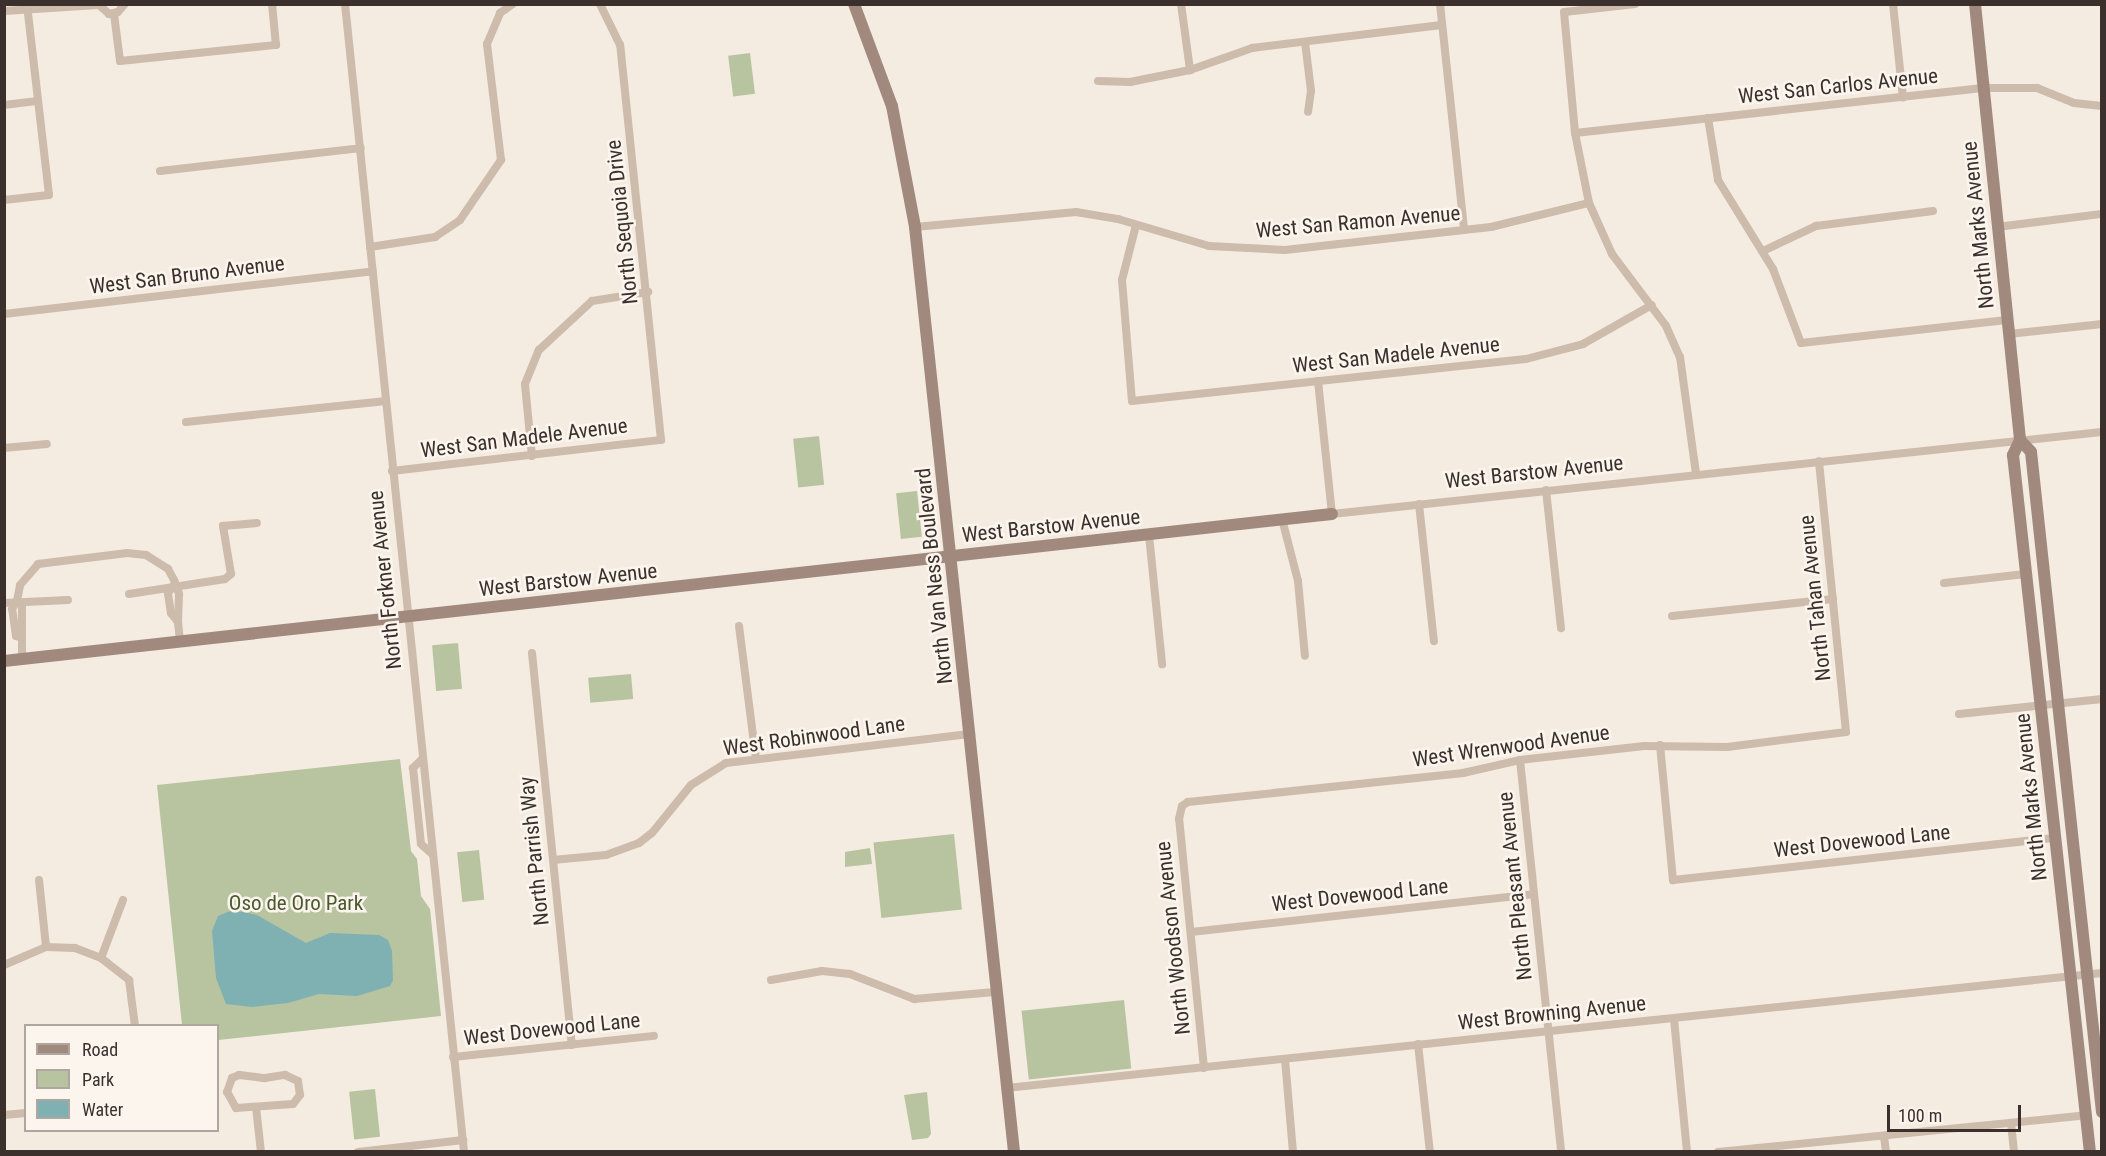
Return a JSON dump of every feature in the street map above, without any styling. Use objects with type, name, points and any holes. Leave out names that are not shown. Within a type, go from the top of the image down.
[{"type":"street","points":[[114,14],[125,4]]},
{"type":"street","points":[[114,14],[120,61],[276,45],[272,4]]},
{"type":"street","name":"North Forkner Avenue","points":[[345,4],[406,618],[464,1152]]},
{"type":"street","points":[[370,246],[435,237],[460,220],[501,160],[487,44],[500,14],[513,4]]},
{"type":"street","name":"North Sequoia Drive","points":[[600,4],[620,45],[648,292],[660,440]]},
{"type":"street","name":"North Van Ness Boulevard","points":[[854,4],[892,106],[915,227],[971,734],[995,992],[1014,1152]]},
{"type":"street","points":[[1181,4],[1190,70]]},
{"type":"street","points":[[1440,4],[1464,230]]},
{"type":"street","points":[[1635,4],[1564,12],[1575,133],[1589,203],[1612,254],[1652,305],[1674,340],[1684,369],[1696,474]]},
{"type":"street","points":[[1893,4],[1903,97]]},
{"type":"street","name":"North Marks Avenue","points":[[1975,4],[2020,440],[2013,455],[2090,1152]]},
{"type":"street","points":[[4,11],[33,6],[46,11],[98,5],[105,12],[114,14]]},
{"type":"street","points":[[4,200],[49,195],[38,101],[33,6]]},
{"type":"street","points":[[1098,81],[1130,82],[1190,70],[1252,48],[1442,25]]},
{"type":"street","points":[[1305,42],[1311,91],[1308,112]]},
{"type":"street","name":"West San Carlos Avenue","points":[[1575,133],[1983,88],[2037,88],[2074,103],[2102,106]]},
{"type":"street","points":[[4,105],[38,101]]},
{"type":"street","points":[[1708,118],[1718,180],[1763,251],[1784,293],[1801,343],[2007,320]]},
{"type":"street","points":[[160,171],[361,148]]},
{"type":"street","name":"West San Ramon Avenue","points":[[915,227],[1053,211],[1098,215],[1198,244],[1246,250],[1285,250],[1525,221],[1589,203]]},
{"type":"street","points":[[1763,251],[1816,226],[1933,211]]},
{"type":"street","points":[[1997,227],[2102,214]]},
{"type":"street","name":"West San Madele Avenue","points":[[1136,225],[1122,280],[1132,401],[1557,353],[1608,333],[1652,305]]},
{"type":"street","name":"West San Bruno Avenue","points":[[4,314],[373,271]]},
{"type":"street","points":[[532,456],[525,384],[539,350],[592,301],[648,292]]},
{"type":"street","points":[[2009,334],[2102,324]]},
{"type":"street","points":[[1318,381],[1332,514]]},
{"type":"street","points":[[186,422],[386,401]]},
{"type":"street","name":"West Barstow Avenue","points":[[4,661],[1546,490],[2102,432]]},
{"type":"street","name":"West San Madele Avenue","points":[[392,471],[660,440]]},
{"type":"street","name":"North Marks Avenue","points":[[2020,440],[2031,453],[2102,1112]]},
{"type":"street","points":[[4,448],[47,444]]},
{"type":"street","name":"North Tahan Avenue","points":[[1819,461],[1846,732]]},
{"type":"street","points":[[1546,490],[1561,628]]},
{"type":"street","points":[[1419,504],[1434,641]]},
{"type":"street","points":[[1282,519],[1298,581],[1305,656]]},
{"type":"street","points":[[129,594],[230,577],[222,529],[257,523]]},
{"type":"street","points":[[1149,535],[1162,664]]},
{"type":"street","points":[[17,601],[20,585],[38,564],[127,553],[157,559],[168,569],[174,585]]},
{"type":"street","points":[[1944,583],[2026,574]]},
{"type":"street","points":[[174,585],[169,591],[170,605],[178,622],[180,642]]},
{"type":"street","points":[[1672,616],[1833,599]]},
{"type":"street","points":[[4,603],[68,600]]},
{"type":"street","points":[[17,601],[22,605],[24,635],[20,637],[22,659]]},
{"type":"street","points":[[739,626],[756,758]]},
{"type":"street","name":"North Parrish Way","points":[[532,653],[572,1045]]},
{"type":"street","points":[[1959,714],[2102,699]]},
{"type":"street","name":"West Wrenwood Avenue","points":[[1182,806],[1194,800],[1463,772],[1520,760],[1660,745],[1727,747],[1846,732]]},
{"type":"street","name":"West Robinwood Lane","points":[[553,860],[606,855],[639,843],[652,833],[701,776],[726,763],[971,734]]},
{"type":"street","name":"West Dovewood Lane","points":[[1660,745],[1673,880],[2055,838]]},
{"type":"street","name":"North Pleasant Avenue","points":[[1520,760],[1561,1152]]},
{"type":"street","name":"North Woodson Avenue","points":[[1182,806],[1179,819],[1204,1068]]},
{"type":"street","points":[[39,880],[46,947]]},
{"type":"street","name":"West Dovewood Lane","points":[[1191,932],[1534,894]]},
{"type":"street","points":[[101,958],[123,900]]},
{"type":"street","points":[[4,965],[46,947],[75,948],[101,958],[129,980],[135,1024]]},
{"type":"street","points":[[771,980],[822,971],[850,974],[914,999],[995,992]]},
{"type":"street","name":"West Browning Avenue","points":[[1006,1088],[2102,973]]},
{"type":"street","points":[[1674,1019],[1687,1152]]},
{"type":"street","name":"West Dovewood Lane","points":[[453,1057],[654,1036]]},
{"type":"street","points":[[1418,1044],[1430,1152]]},
{"type":"street","points":[[1285,1059],[1293,1152]]},
{"type":"street","points":[[285,1075],[298,1081],[300,1095],[293,1104],[256,1107],[241,1109],[232,1104],[227,1092],[232,1078],[285,1075]]},
{"type":"street","points":[[256,1107],[261,1152]]},
{"type":"street","points":[[4,1115],[24,1113]]},
{"type":"street","points":[[1718,1152],[1759,1150],[2086,1115]]},
{"type":"street","points":[[2011,1123],[2014,1152]]},
{"type":"street","points":[[1884,1136],[1886,1152]]},
{"type":"street","points":[[357,1152],[463,1140]]},
{"type":"green space","points":[[750,53],[755,94],[733,96],[728,56]]},
{"type":"green space","points":[[819,436],[824,485],[798,487],[793,439]]},
{"type":"green space","points":[[917,491],[922,537],[901,539],[896,493]]},
{"type":"green space","points":[[458,643],[462,689],[436,691],[432,645]]},
{"type":"green space","points":[[631,674],[633,699],[590,703],[588,678]]},
{"type":"green space","name":"Oso de Oro Park","points":[[400,759],[411,851],[417,859],[421,896],[430,909],[441,1016],[219,1040],[219,1024],[182,1024],[157,785]]},
{"type":"green space","points":[[954,834],[962,910],[881,918],[873,842]]},
{"type":"green space","points":[[870,848],[872,864],[845,867],[845,852]]},
{"type":"green space","points":[[479,850],[484,900],[462,902],[457,852]]},
{"type":"green space","points":[[1124,1000],[1131,1069],[1029,1079],[1022,1011]]},
{"type":"green space","points":[[375,1089],[380,1137],[354,1139],[349,1092]]},
{"type":"green space","points":[[927,1092],[931,1134],[928,1138],[912,1140],[904,1095]]},
{"type":"water","points":[[233,910],[257,915],[306,943],[330,933],[379,935],[388,940],[392,951],[393,980],[390,986],[357,996],[319,994],[288,1003],[252,1007],[226,1004],[216,978],[212,931],[218,916]]}]
